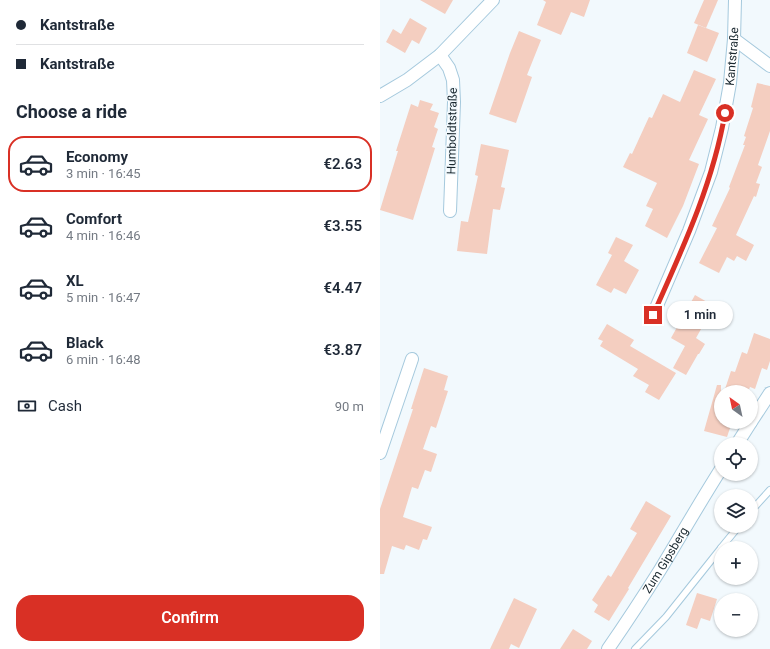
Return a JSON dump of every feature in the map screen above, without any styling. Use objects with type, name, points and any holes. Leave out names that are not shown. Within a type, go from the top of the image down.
[{"type":"street","points":[[380,96],[407,80],[440,55],[493,0]]},
{"type":"street","name":"Kantstraße","points":[[653,315],[689,231],[711,172],[722,128],[730,83],[734,39],[735,0]]},
{"type":"street","points":[[734,39],[770,66]]},
{"type":"street","name":"Humboldtstraße","points":[[440,55],[449,68],[453,80],[454,102],[450,211]]},
{"type":"street","points":[[380,453],[384,429],[412,359]]},
{"type":"street","points":[[758,411],[770,393]]},
{"type":"street","name":"Zum Gipsberg","points":[[608,649],[627,622],[714,480]]},
{"type":"lane","points":[[758,503],[770,490]]},
{"type":"lane","points":[[727,541],[733,533]]},
{"type":"lane","points":[[635,649],[666,617],[714,557]]},
{"type":"building","points":[[420,0],[453,0],[445,14]]},
{"type":"building","points":[[543,0],[590,0],[584,17],[571,12],[561,35],[537,25],[546,2]]},
{"type":"building","points":[[704,0],[718,0],[706,28],[694,23]]},
{"type":"building","points":[[410,18],[427,28],[419,44],[412,40],[405,53],[386,42],[393,29],[401,34]]},
{"type":"building","points":[[698,25],[719,33],[707,62],[687,53]]},
{"type":"building","points":[[519,31],[541,40],[527,75],[532,77],[516,123],[489,114]]},
{"type":"building","points":[[694,70],[716,79],[699,115],[708,119],[689,160],[699,164],[683,206],[667,238],[645,226],[653,209],[646,206],[657,183],[623,167],[630,153],[632,154],[649,117],[652,118],[663,94],[680,102]]},
{"type":"building","points":[[757,83],[770,86],[770,131],[758,165],[762,167],[756,183],[760,184],[756,197],[754,196],[736,235],[754,245],[746,261],[737,256],[734,261],[727,257],[719,273],[699,263],[717,228],[712,226],[730,188],[729,187],[745,145],[743,145],[746,137],[744,136],[753,108],[751,107]]},
{"type":"building","points":[[420,100],[433,104],[430,110],[439,113],[434,127],[438,129],[432,147],[435,148],[413,220],[380,210],[398,151],[396,151],[411,104],[418,107]]},
{"type":"building","points":[[481,144],[509,150],[501,187],[505,188],[500,210],[493,209],[487,254],[457,251],[461,221],[468,222],[478,176],[475,175]]},
{"type":"building","points":[[616,237],[633,245],[624,261],[639,270],[626,294],[614,288],[611,293],[596,285],[612,255],[608,253]]},
{"type":"building","points":[[695,295],[714,306],[696,338],[705,344],[686,375],[673,368],[685,346],[671,338]]},
{"type":"building","points":[[607,324],[634,340],[630,346],[676,373],[659,400],[645,392],[649,385],[633,376],[638,369],[600,346],[603,341],[598,339]]},
{"type":"building","points":[[754,333],[770,339],[770,361],[767,370],[762,368],[756,385],[726,385],[731,371],[735,372],[742,352],[747,354]]},
{"type":"building","points":[[424,368],[448,376],[444,390],[448,391],[436,428],[431,426],[423,449],[437,454],[431,472],[425,470],[418,489],[412,487],[403,517],[432,527],[427,540],[423,539],[419,550],[406,545],[404,550],[392,546],[384,574],[380,574],[380,509],[413,409],[411,409]]},
{"type":"building","points":[[714,396],[714,429],[730,429],[727,437],[704,431]]},
{"type":"building","points":[[646,501],[671,516],[609,621],[594,612],[598,605],[592,600],[608,575],[611,577],[637,533],[630,529]]},
{"type":"building","points":[[697,593],[714,598],[714,608],[710,621],[701,618],[697,629],[686,625]]},
{"type":"building","points":[[514,598],[537,609],[519,648],[511,644],[509,649],[490,649]]},
{"type":"building","points":[[573,629],[592,641],[587,649],[560,649]]},
{"type":"route","points":[[653,315],[689,231],[711,172],[725,113]]}]
